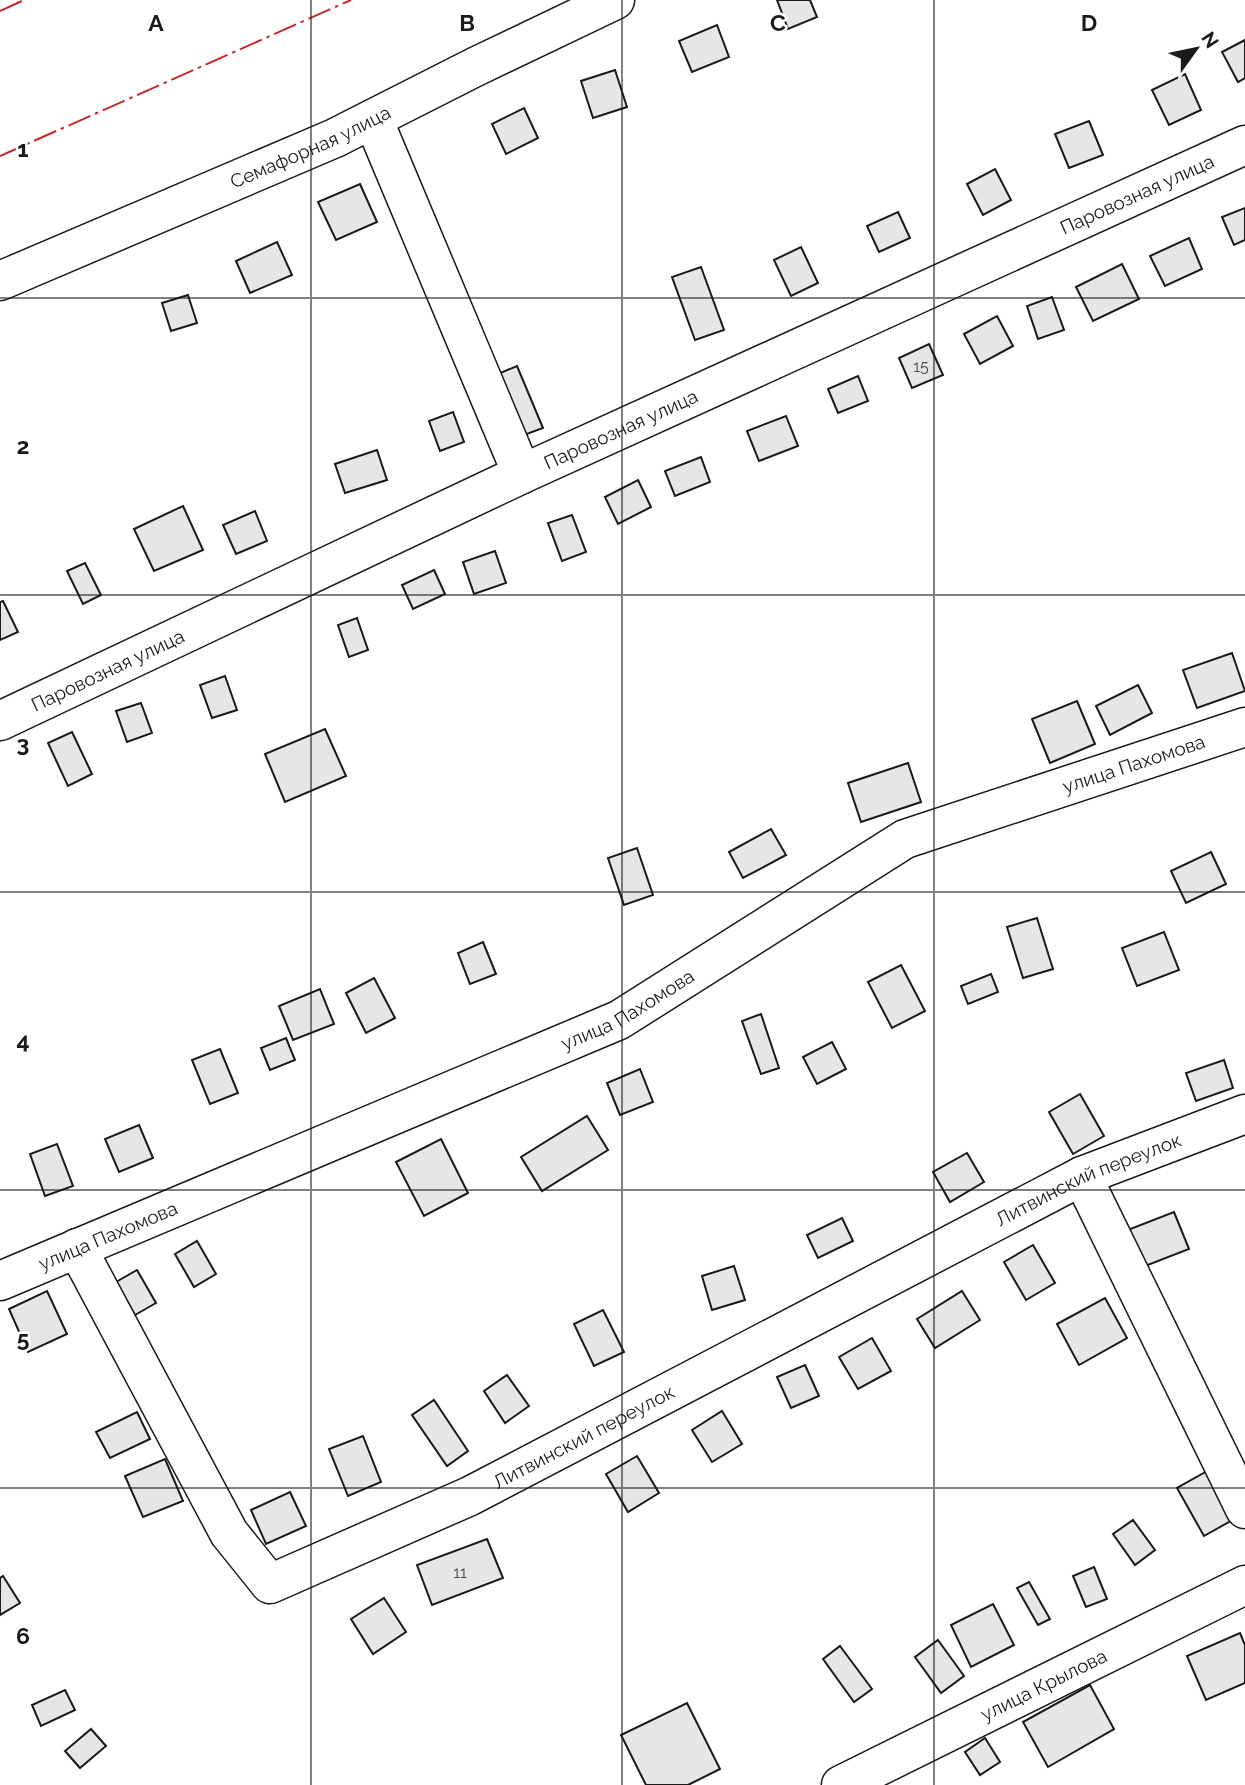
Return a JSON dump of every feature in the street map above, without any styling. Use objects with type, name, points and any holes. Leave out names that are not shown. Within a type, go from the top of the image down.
[{"type":"lane","name":"Семафорная улица","points":[[0,281],[335,138],[615,0]]},
{"type":"lane","points":[[373,119],[522,474]]},
{"type":"lane","name":"Паровозная улица","points":[[0,721],[522,474],[1245,145]]},
{"type":"lane","name":"улица Пахомова","points":[[0,1281],[619,1020],[905,839],[1245,727]]},
{"type":"lane","name":"Литвинский переулок","points":[[77,1248],[229,1532],[270,1584],[470,1496],[1082,1177],[1245,1114]]},
{"type":"lane","points":[[1082,1177],[1245,1509]]},
{"type":"lane","name":"улица Крылова","points":[[841,1785],[1245,1585]]},
{"type":"building","points":[[777,0],[810,0],[817,17],[788,29]]},
{"type":"building","points":[[717,25],[729,57],[692,72],[679,41]]},
{"type":"building","points":[[1245,40],[1245,78],[1238,82],[1222,52]]},
{"type":"building","points":[[615,70],[627,107],[593,118],[581,81]]},
{"type":"building","points":[[1185,74],[1201,110],[1169,125],[1152,90]]},
{"type":"building","points":[[524,108],[538,138],[506,154],[492,124]]},
{"type":"building","points":[[1089,121],[1103,155],[1069,168],[1055,134]]},
{"type":"building","points":[[995,169],[1011,200],[983,215],[967,184]]},
{"type":"building","points":[[360,184],[377,222],[336,240],[318,202]]},
{"type":"building","points":[[1245,208],[1245,240],[1234,245],[1222,217]]},
{"type":"building","points":[[898,212],[910,238],[879,252],[867,226]]},
{"type":"building","points":[[1189,238],[1202,269],[1165,286],[1150,256]]},
{"type":"building","points":[[277,242],[292,275],[250,293],[236,261]]},
{"type":"building","points":[[801,247],[818,283],[791,296],[774,260]]},
{"type":"building","points":[[1122,264],[1139,299],[1093,321],[1076,287]]},
{"type":"building","points":[[701,267],[724,330],[695,340],[672,277]]},
{"type":"building","points":[[188,295],[197,323],[171,331],[162,303]]},
{"type":"building","points":[[1052,297],[1064,330],[1038,339],[1027,306]]},
{"type":"building","points":[[997,316],[1013,346],[980,364],[964,334]]},
{"type":"building","points":[[929,344],[943,375],[912,388],[899,358]]},
{"type":"building","points":[[517,366],[543,428],[524,435],[498,374]]},
{"type":"building","points":[[858,376],[868,401],[838,413],[828,389]]},
{"type":"building","points":[[453,412],[464,442],[440,451],[429,421]]},
{"type":"building","points":[[786,416],[798,446],[759,461],[747,431]]},
{"type":"building","points":[[377,450],[387,480],[345,493],[335,464]]},
{"type":"building","points":[[701,457],[710,482],[675,496],[665,471]]},
{"type":"building","points":[[638,480],[651,507],[618,524],[605,497]]},
{"type":"building","points":[[183,506],[203,550],[154,571],[134,529]]},
{"type":"building","points":[[255,511],[267,541],[236,554],[223,525]]},
{"type":"building","points":[[572,515],[586,552],[562,561],[548,523]]},
{"type":"building","points":[[495,551],[506,583],[474,594],[463,562]]},
{"type":"building","points":[[85,563],[101,595],[83,604],[67,571]]},
{"type":"building","points":[[434,570],[445,594],[413,609],[402,585]]},
{"type":"building","points":[[3,601],[18,632],[0,640],[0,602]]},
{"type":"building","points":[[357,618],[368,650],[349,657],[338,625]]},
{"type":"building","points":[[1232,653],[1245,691],[1197,708],[1183,670]]},
{"type":"building","points":[[225,676],[237,710],[212,718],[200,685]]},
{"type":"building","points":[[1138,685],[1152,713],[1110,735],[1096,706]]},
{"type":"building","points":[[1077,701],[1095,744],[1050,763],[1032,719]]},
{"type":"building","points":[[141,703],[152,733],[127,742],[116,711]]},
{"type":"building","points":[[325,729],[346,776],[285,802],[265,754]]},
{"type":"building","points":[[72,732],[92,774],[68,786],[48,743]]},
{"type":"building","points":[[908,763],[921,802],[861,822],[848,783]]},
{"type":"building","points":[[771,829],[786,855],[743,878],[729,852]]},
{"type":"building","points":[[637,848],[653,895],[624,905],[608,858]]},
{"type":"building","points":[[1211,852],[1226,884],[1186,903],[1171,871]]},
{"type":"building","points":[[1037,918],[1053,969],[1023,978],[1007,927]]},
{"type":"building","points":[[1164,932],[1179,970],[1137,986],[1122,948]]},
{"type":"building","points":[[483,942],[496,974],[470,984],[458,953]]},
{"type":"building","points":[[901,965],[925,1011],[892,1028],[868,982]]},
{"type":"building","points":[[991,974],[998,992],[968,1004],[961,986]]},
{"type":"building","points":[[374,978],[395,1018],[366,1033],[346,993]]},
{"type":"building","points":[[320,989],[334,1024],[293,1040],[279,1006]]},
{"type":"building","points":[[761,1014],[779,1068],[761,1074],[742,1021]]},
{"type":"building","points":[[286,1038],[295,1060],[270,1070],[261,1048]]},
{"type":"building","points":[[832,1042],[846,1069],[817,1084],[803,1057]]},
{"type":"building","points":[[220,1049],[238,1093],[210,1104],[192,1060]]},
{"type":"building","points":[[1224,1060],[1233,1088],[1196,1101],[1186,1073]]},
{"type":"building","points":[[640,1069],[653,1102],[620,1115],[607,1083]]},
{"type":"building","points":[[1080,1094],[1104,1136],[1073,1154],[1049,1112]]},
{"type":"building","points":[[587,1116],[608,1150],[542,1191],[521,1157]]},
{"type":"building","points":[[139,1125],[153,1158],[119,1172],[105,1139]]},
{"type":"building","points":[[441,1139],[468,1193],[424,1216],[396,1162]]},
{"type":"building","points":[[57,1144],[73,1186],[45,1196],[30,1154]]},
{"type":"building","points":[[967,1153],[984,1182],[950,1202],[933,1172]]},
{"type":"building","points":[[1174,1212],[1189,1249],[1140,1268],[1125,1231]]},
{"type":"building","points":[[842,1218],[853,1241],[818,1258],[807,1235]]},
{"type":"building","points":[[197,1241],[216,1274],[194,1287],[175,1254]]},
{"type":"building","points":[[1033,1245],[1055,1283],[1026,1300],[1004,1262]]},
{"type":"building","points":[[734,1266],[745,1300],[712,1310],[702,1276]]},
{"type":"building","points":[[137,1270],[156,1303],[135,1315],[116,1282]]},
{"type":"building","points":[[47,1291],[67,1334],[28,1352],[9,1309]]},
{"type":"building","points":[[962,1291],[980,1320],[935,1348],[917,1319]]},
{"type":"building","points":[[1105,1298],[1127,1338],[1079,1365],[1057,1324]]},
{"type":"building","points":[[603,1310],[624,1352],[594,1366],[574,1324]]},
{"type":"building","points":[[872,1338],[891,1371],[858,1389],[839,1357]]},
{"type":"building","points":[[805,1365],[819,1396],[791,1408],[777,1377]]},
{"type":"building","points":[[507,1375],[529,1406],[505,1423],[484,1391]]},
{"type":"building","points":[[434,1400],[468,1451],[447,1466],[412,1415]]},
{"type":"building","points":[[722,1411],[742,1444],[712,1462],[692,1430]]},
{"type":"building","points":[[137,1412],[150,1439],[110,1458],[96,1432]]},
{"type":"building","points":[[363,1436],[381,1482],[348,1496],[329,1449]]},
{"type":"building","points":[[637,1456],[659,1493],[628,1512],[606,1474]]},
{"type":"building","points":[[165,1459],[183,1501],[143,1517],[125,1476]]},
{"type":"building","points":[[1209,1470],[1236,1518],[1204,1536],[1177,1488]]},
{"type":"building","points":[[290,1492],[306,1526],[266,1544],[251,1510]]},
{"type":"building","points":[[1133,1520],[1155,1550],[1135,1565],[1113,1534]]},
{"type":"building","points":[[487,1539],[503,1578],[432,1605],[417,1565]]},
{"type":"building","points":[[1094,1567],[1107,1599],[1086,1607],[1073,1576]]},
{"type":"building","points":[[3,1576],[20,1603],[0,1615],[0,1578]]},
{"type":"building","points":[[1029,1582],[1050,1619],[1038,1625],[1017,1588]]},
{"type":"building","points":[[384,1598],[406,1632],[373,1654],[351,1619]]},
{"type":"building","points":[[993,1604],[1014,1645],[971,1667],[951,1625]]},
{"type":"building","points":[[1240,1633],[1245,1645],[1245,1683],[1206,1700],[1187,1656]]},
{"type":"building","points":[[938,1640],[964,1676],[941,1693],[915,1657]]},
{"type":"building","points":[[840,1646],[872,1689],[854,1702],[823,1659]]},
{"type":"building","points":[[1090,1685],[1114,1729],[1048,1767],[1023,1722]]},
{"type":"building","points":[[65,1690],[75,1710],[41,1726],[32,1705]]},
{"type":"building","points":[[687,1703],[720,1769],[688,1785],[646,1785],[621,1735]]},
{"type":"building","points":[[91,1729],[106,1746],[80,1768],[65,1751]]},
{"type":"building","points":[[985,1738],[1000,1762],[980,1775],[965,1752]]},
{"type":"power","points":[[0,11],[24,0]]},
{"type":"power","points":[[0,156],[351,0]]}]
